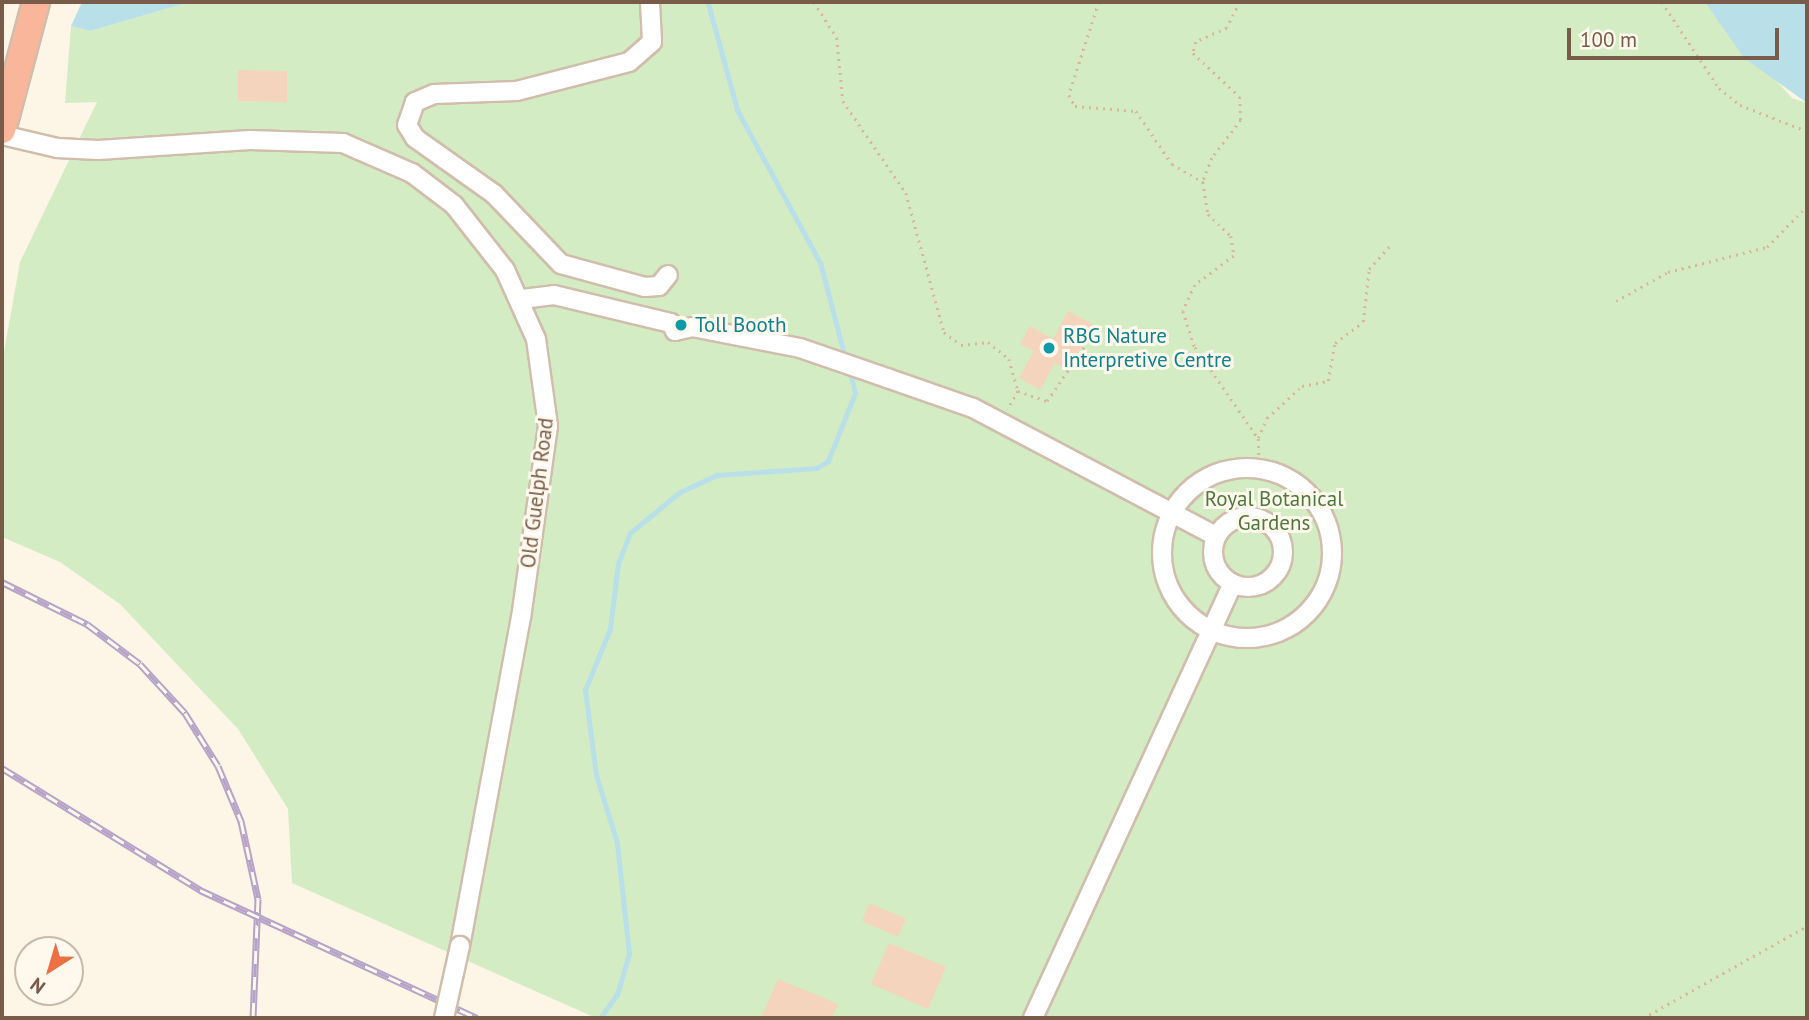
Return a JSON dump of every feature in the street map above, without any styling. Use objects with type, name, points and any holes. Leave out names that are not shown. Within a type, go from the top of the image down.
[{"type":"highway","points":[[2,133],[19,76],[36,2]]},
{"type":"street","points":[[650,2],[652,42],[629,62],[517,91],[434,94],[415,102],[407,125],[415,138],[494,194],[561,264],[645,287],[659,286],[668,275]]},
{"type":"street","name":"Old Guelph Road","points":[[2,133],[57,148],[98,150],[250,140],[342,143],[412,173],[454,205],[522,299],[536,339],[548,426],[521,617],[460,946],[444,1018]]},
{"type":"street","points":[[522,299],[554,295],[671,323],[688,318],[692,327],[800,348],[1001,422],[1216,536]]},
{"type":"street","points":[[1259,469],[1284,476],[1314,499],[1330,533],[1331,571],[1315,606],[1285,630],[1249,638],[1211,630],[1178,603],[1164,574],[1162,542],[1172,512],[1209,477],[1259,469]]},
{"type":"street","points":[[1252,518],[1267,523],[1280,541],[1282,556],[1273,576],[1255,586],[1233,584],[1214,561],[1216,536],[1231,521],[1252,518]]},
{"type":"street","points":[[1032,1018],[1233,584]]},
{"type":"path","points":[[814,2],[837,37],[843,100],[906,193],[944,331],[961,345],[988,342],[1009,359],[1017,391],[1001,422]]},
{"type":"path","points":[[1099,2],[1069,95],[1075,106],[1136,111],[1172,164],[1203,182]]},
{"type":"path","points":[[1240,2],[1227,28],[1194,47],[1198,62],[1240,97],[1242,108],[1236,130],[1212,158],[1203,182],[1208,214],[1231,236],[1234,256],[1195,285],[1183,311],[1195,347],[1258,438]]},
{"type":"path","points":[[1662,2],[1719,88],[1740,105],[1807,131]]},
{"type":"path","points":[[1616,302],[1668,272],[1767,247],[1807,206]]},
{"type":"path","points":[[1259,469],[1258,438],[1275,406],[1302,386],[1328,381],[1335,343],[1363,322],[1369,270],[1389,247]]},
{"type":"path","points":[[1017,391],[1047,401],[1086,344]]},
{"type":"path","points":[[1643,1018],[1807,926]]},
{"type":"green space","name":"Royal Botanical Gardens","points":[[190,2],[1705,2],[1792,98],[1807,103],[1807,1018],[596,1018],[292,883],[288,809],[238,729],[120,604],[60,562],[2,537],[2,363],[20,262],[97,102],[65,103],[71,26],[90,31]]},
{"type":"water","points":[[82,2],[190,2],[90,31],[71,26]]},
{"type":"water","points":[[1705,2],[1807,2],[1807,103],[1744,58]]},
{"type":"building","points":[[238,70],[287,71],[287,102],[238,101]]},
{"type":"building","name":"RBG Nature Interpretive Centre","points":[[1068,311],[1094,325],[1068,370],[1055,363],[1040,390],[1019,378],[1034,351],[1020,344],[1030,326],[1053,339]]},
{"type":"building","points":[[869,903],[906,919],[898,937],[862,921]]},
{"type":"building","points":[[889,943],[946,967],[928,1009],[871,984]]},
{"type":"building","points":[[778,979],[838,1004],[832,1018],[761,1018]]},
{"type":"waterway","points":[[708,2],[738,111],[821,264],[844,352]]},
{"type":"waterway","points":[[600,1018],[617,995],[629,954],[617,843],[596,775],[585,690],[610,629],[618,564],[630,533],[680,492],[717,475],[817,468],[828,461],[855,393],[851,377]]},
{"type":"railway","points":[[2,582],[87,624],[140,664],[185,713],[218,766],[241,821],[258,899],[253,1018]]},
{"type":"railway","points":[[2,768],[200,890],[477,1018]]},
{"type":"place","name":"Toll Booth","points":[[681,325]]},
{"type":"place","name":"RBG Nature Interpretive Centre","points":[[1049,348]]}]
